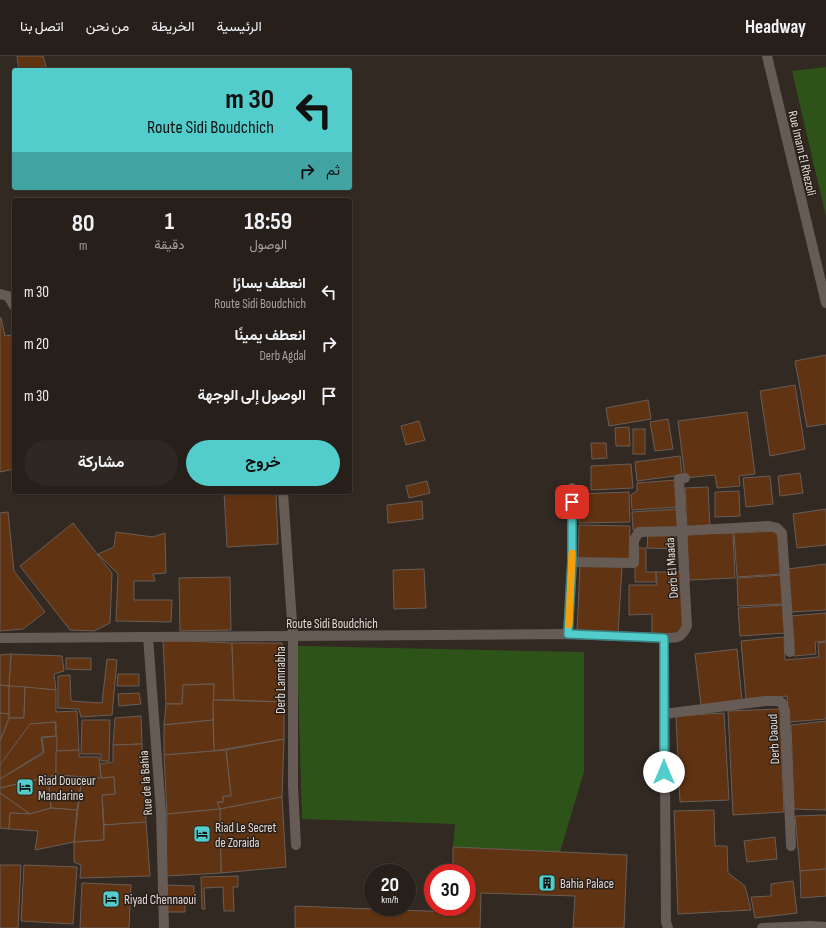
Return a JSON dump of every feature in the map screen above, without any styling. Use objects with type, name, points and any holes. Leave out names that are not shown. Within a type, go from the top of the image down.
[{"type":"street","name":"Rue Imam El Rhezoli","points":[[767,56],[826,303]]},
{"type":"street","points":[[0,294],[8,296],[12,303]]},
{"type":"street","name":"Derb El Maada","points":[[664,638],[678,638],[684,633],[687,626],[681,531],[682,479]]},
{"type":"street","points":[[568,634],[572,562],[572,488]]},
{"type":"street","name":"Derb Lamnabha","points":[[283,494],[293,636],[293,786],[296,844]]},
{"type":"street","points":[[572,562],[634,563],[634,540],[639,532],[768,526],[777,528],[782,533],[790,652]]},
{"type":"street","name":"Route Sidi Boudchich","points":[[0,638],[568,634],[664,638]]},
{"type":"street","name":"Rue de la Bahia","points":[[148,637],[161,812],[164,928]]},
{"type":"street","points":[[664,638],[666,922],[668,928]]},
{"type":"street","name":"Derb Daoud","points":[[664,714],[765,701],[779,701],[782,703],[785,711],[791,846]]},
{"type":"street","points":[[762,928],[810,926],[826,927]]},
{"type":"green space","points":[[826,67],[826,217],[792,71]]},
{"type":"green space","points":[[297,646],[584,652],[584,772],[560,852],[453,847],[455,824],[302,819]]},
{"type":"building","points":[[17,56],[43,56],[46,68],[19,68]]},
{"type":"building","points":[[1,318],[5,336],[11,335],[12,341],[12,469],[0,472]]},
{"type":"building","points":[[826,355],[826,424],[807,427],[795,361]]},
{"type":"building","points":[[795,385],[805,449],[770,456],[760,391]]},
{"type":"building","points":[[648,400],[651,419],[609,426],[606,408]]},
{"type":"building","points":[[747,412],[755,474],[739,476],[740,486],[717,488],[715,475],[685,478],[678,421]]},
{"type":"building","points":[[668,419],[673,449],[655,451],[650,422]]},
{"type":"building","points":[[419,421],[425,440],[406,445],[401,426]]},
{"type":"building","points":[[629,427],[630,446],[616,446],[615,428]]},
{"type":"building","points":[[633,429],[645,429],[645,454],[633,454]]},
{"type":"building","points":[[591,443],[606,443],[607,458],[592,459]]},
{"type":"building","points":[[680,456],[682,475],[637,481],[635,462]]},
{"type":"building","points":[[631,464],[633,488],[591,490],[591,466]]},
{"type":"building","points":[[800,473],[803,493],[780,496],[778,476]]},
{"type":"building","points":[[770,476],[773,504],[746,507],[743,478]]},
{"type":"building","points":[[676,480],[678,507],[632,510],[631,495],[637,491],[637,483]]},
{"type":"building","points":[[427,481],[430,493],[409,498],[406,486]]},
{"type":"building","points":[[708,487],[710,527],[687,528],[685,488]]},
{"type":"building","points":[[739,491],[740,516],[715,517],[715,492]]},
{"type":"building","points":[[629,492],[630,522],[579,523],[578,494]]},
{"type":"building","points":[[224,494],[276,494],[278,544],[227,547]]},
{"type":"building","points":[[422,501],[423,519],[388,523],[387,505]]},
{"type":"building","points":[[678,509],[680,527],[633,530],[632,512]]},
{"type":"building","points":[[826,509],[826,545],[797,548],[793,514]]},
{"type":"building","points":[[8,512],[14,571],[45,612],[23,629],[0,631],[0,513]]},
{"type":"building","points":[[73,523],[112,573],[110,623],[94,631],[70,630],[20,566]]},
{"type":"building","points":[[579,525],[630,526],[629,560],[578,559]]},
{"type":"building","points":[[778,531],[781,574],[737,577],[734,533]]},
{"type":"building","points":[[116,532],[153,537],[165,533],[166,573],[153,574],[155,581],[134,581],[134,600],[172,600],[171,622],[116,621],[118,574],[98,554],[114,547]]},
{"type":"building","points":[[648,532],[675,534],[675,549],[647,548]]},
{"type":"building","points":[[733,533],[735,578],[689,580],[687,534]]},
{"type":"building","points":[[635,548],[646,548],[646,572],[656,572],[656,582],[635,582]]},
{"type":"building","points":[[826,564],[826,610],[790,612],[788,569]]},
{"type":"building","points":[[580,565],[622,567],[618,633],[577,631]]},
{"type":"building","points":[[424,569],[426,608],[394,609],[393,570]]},
{"type":"building","points":[[656,572],[684,572],[685,623],[678,635],[652,636],[652,614],[629,615],[629,585],[657,585]]},
{"type":"building","points":[[782,575],[783,604],[738,606],[737,578]]},
{"type":"building","points":[[230,577],[231,630],[180,631],[179,578]]},
{"type":"building","points":[[784,605],[786,633],[740,636],[738,608]]},
{"type":"building","points":[[826,613],[826,641],[815,642],[816,654],[794,656],[790,616]]},
{"type":"building","points":[[784,637],[785,660],[819,657],[818,643],[826,642],[826,719],[789,722],[787,696],[746,700],[741,641]]},
{"type":"building","points":[[163,640],[232,643],[234,700],[213,700],[214,684],[183,685],[182,704],[166,704]]},
{"type":"building","points":[[232,643],[282,643],[284,702],[234,700]]},
{"type":"building","points":[[737,649],[742,701],[701,706],[695,654]]},
{"type":"building","points":[[11,654],[62,656],[64,671],[54,674],[56,690],[9,686]]},
{"type":"building","points":[[11,654],[9,686],[0,685],[0,655]]},
{"type":"building","points":[[66,658],[91,658],[91,670],[66,669]]},
{"type":"building","points":[[107,659],[117,660],[112,715],[81,717],[79,709],[58,708],[58,676],[70,675],[71,701],[102,703]]},
{"type":"building","points":[[118,674],[139,674],[139,686],[117,686]]},
{"type":"building","points":[[214,684],[213,720],[164,725],[166,704],[182,704],[183,685]]},
{"type":"building","points":[[0,685],[9,686],[9,714],[0,713]]},
{"type":"building","points":[[9,686],[25,687],[24,718],[9,718]]},
{"type":"building","points":[[25,687],[56,690],[56,712],[77,711],[79,750],[56,751],[56,722],[31,724],[0,766],[0,741],[9,718],[24,718]]},
{"type":"building","points":[[139,693],[141,704],[119,706],[118,694]]},
{"type":"building","points":[[213,700],[284,702],[284,739],[214,751]]},
{"type":"building","points":[[780,709],[784,812],[733,815],[728,711]]},
{"type":"building","points":[[0,713],[9,714],[9,718],[0,741]]},
{"type":"building","points":[[724,713],[729,800],[680,802],[676,716]]},
{"type":"building","points":[[141,716],[142,744],[113,745],[115,718]]},
{"type":"building","points":[[82,720],[110,720],[109,761],[101,761],[101,754],[81,754]]},
{"type":"building","points":[[213,720],[214,751],[164,755],[164,725]]},
{"type":"building","points":[[826,721],[826,810],[794,809],[791,725]]},
{"type":"building","points":[[55,722],[56,736],[41,737],[43,752],[0,779],[0,765],[30,724]]},
{"type":"building","points":[[57,736],[56,775],[0,788],[0,779],[44,753],[42,738]]},
{"type":"building","points":[[284,739],[282,797],[220,809],[217,802],[223,802],[223,796],[231,796],[226,750]]},
{"type":"building","points":[[142,744],[146,822],[104,825],[102,795],[115,794],[114,777],[101,778],[100,764],[113,762],[113,745]]},
{"type":"building","points":[[79,750],[79,757],[99,757],[101,778],[56,775],[56,751]]},
{"type":"building","points":[[226,750],[231,796],[223,796],[223,802],[217,802],[220,809],[167,814],[164,755]]},
{"type":"building","points":[[56,775],[82,777],[77,810],[51,808],[48,777]]},
{"type":"building","points":[[48,777],[51,808],[30,814],[0,793],[0,788]]},
{"type":"building","points":[[82,777],[114,777],[115,794],[102,795],[104,840],[74,842]]},
{"type":"building","points":[[0,793],[30,814],[10,813],[9,829],[0,828]]},
{"type":"building","points":[[282,797],[286,867],[221,873],[220,809]]},
{"type":"building","points":[[51,808],[77,810],[74,842],[35,850],[38,831],[9,829],[10,813],[30,814]]},
{"type":"building","points":[[220,809],[221,873],[166,876],[167,814]]},
{"type":"building","points":[[714,810],[715,846],[727,846],[728,873],[745,886],[751,910],[678,914],[674,811]]},
{"type":"building","points":[[826,815],[826,869],[800,871],[795,816]]},
{"type":"building","points":[[146,822],[150,876],[80,878],[81,865],[74,862],[74,842],[104,840],[104,825]]},
{"type":"building","points":[[775,837],[777,859],[747,862],[744,841]]},
{"type":"building","name":"Bahia Palace","points":[[453,847],[627,855],[624,928],[573,928],[575,896],[481,893],[480,928],[295,928],[295,906],[364,909],[364,916],[416,916],[416,911],[424,911],[424,916],[476,916],[476,864],[453,864]]},
{"type":"building","points":[[0,865],[21,865],[18,928],[0,928]]},
{"type":"building","points":[[24,865],[77,867],[73,924],[21,921]]},
{"type":"building","points":[[826,869],[826,896],[801,898],[800,871]]},
{"type":"building","points":[[238,876],[238,887],[233,887],[234,911],[224,911],[223,887],[204,888],[205,909],[202,909],[201,877]]},
{"type":"building","points":[[793,881],[797,913],[755,918],[751,897],[771,896],[771,884]]},
{"type":"building","points":[[82,883],[131,885],[129,928],[80,928]]},
{"type":"building","points":[[166,885],[194,886],[194,904],[185,904],[185,912],[165,912]]},
{"type":"slow traffic","points":[[569,625],[572,553]]},
{"type":"place","name":"Riad Douceur Mandarine","points":[[25,787]]},
{"type":"place","name":"Riad Le Secret de Zoraida","points":[[202,834]]},
{"type":"place","name":"Bahia Palace","points":[[547,883]]},
{"type":"place","name":"Riyad Chennaoui","points":[[111,899]]},
{"type":"route","points":[[572,502],[572,562],[568,634],[664,638],[664,772]]}]
